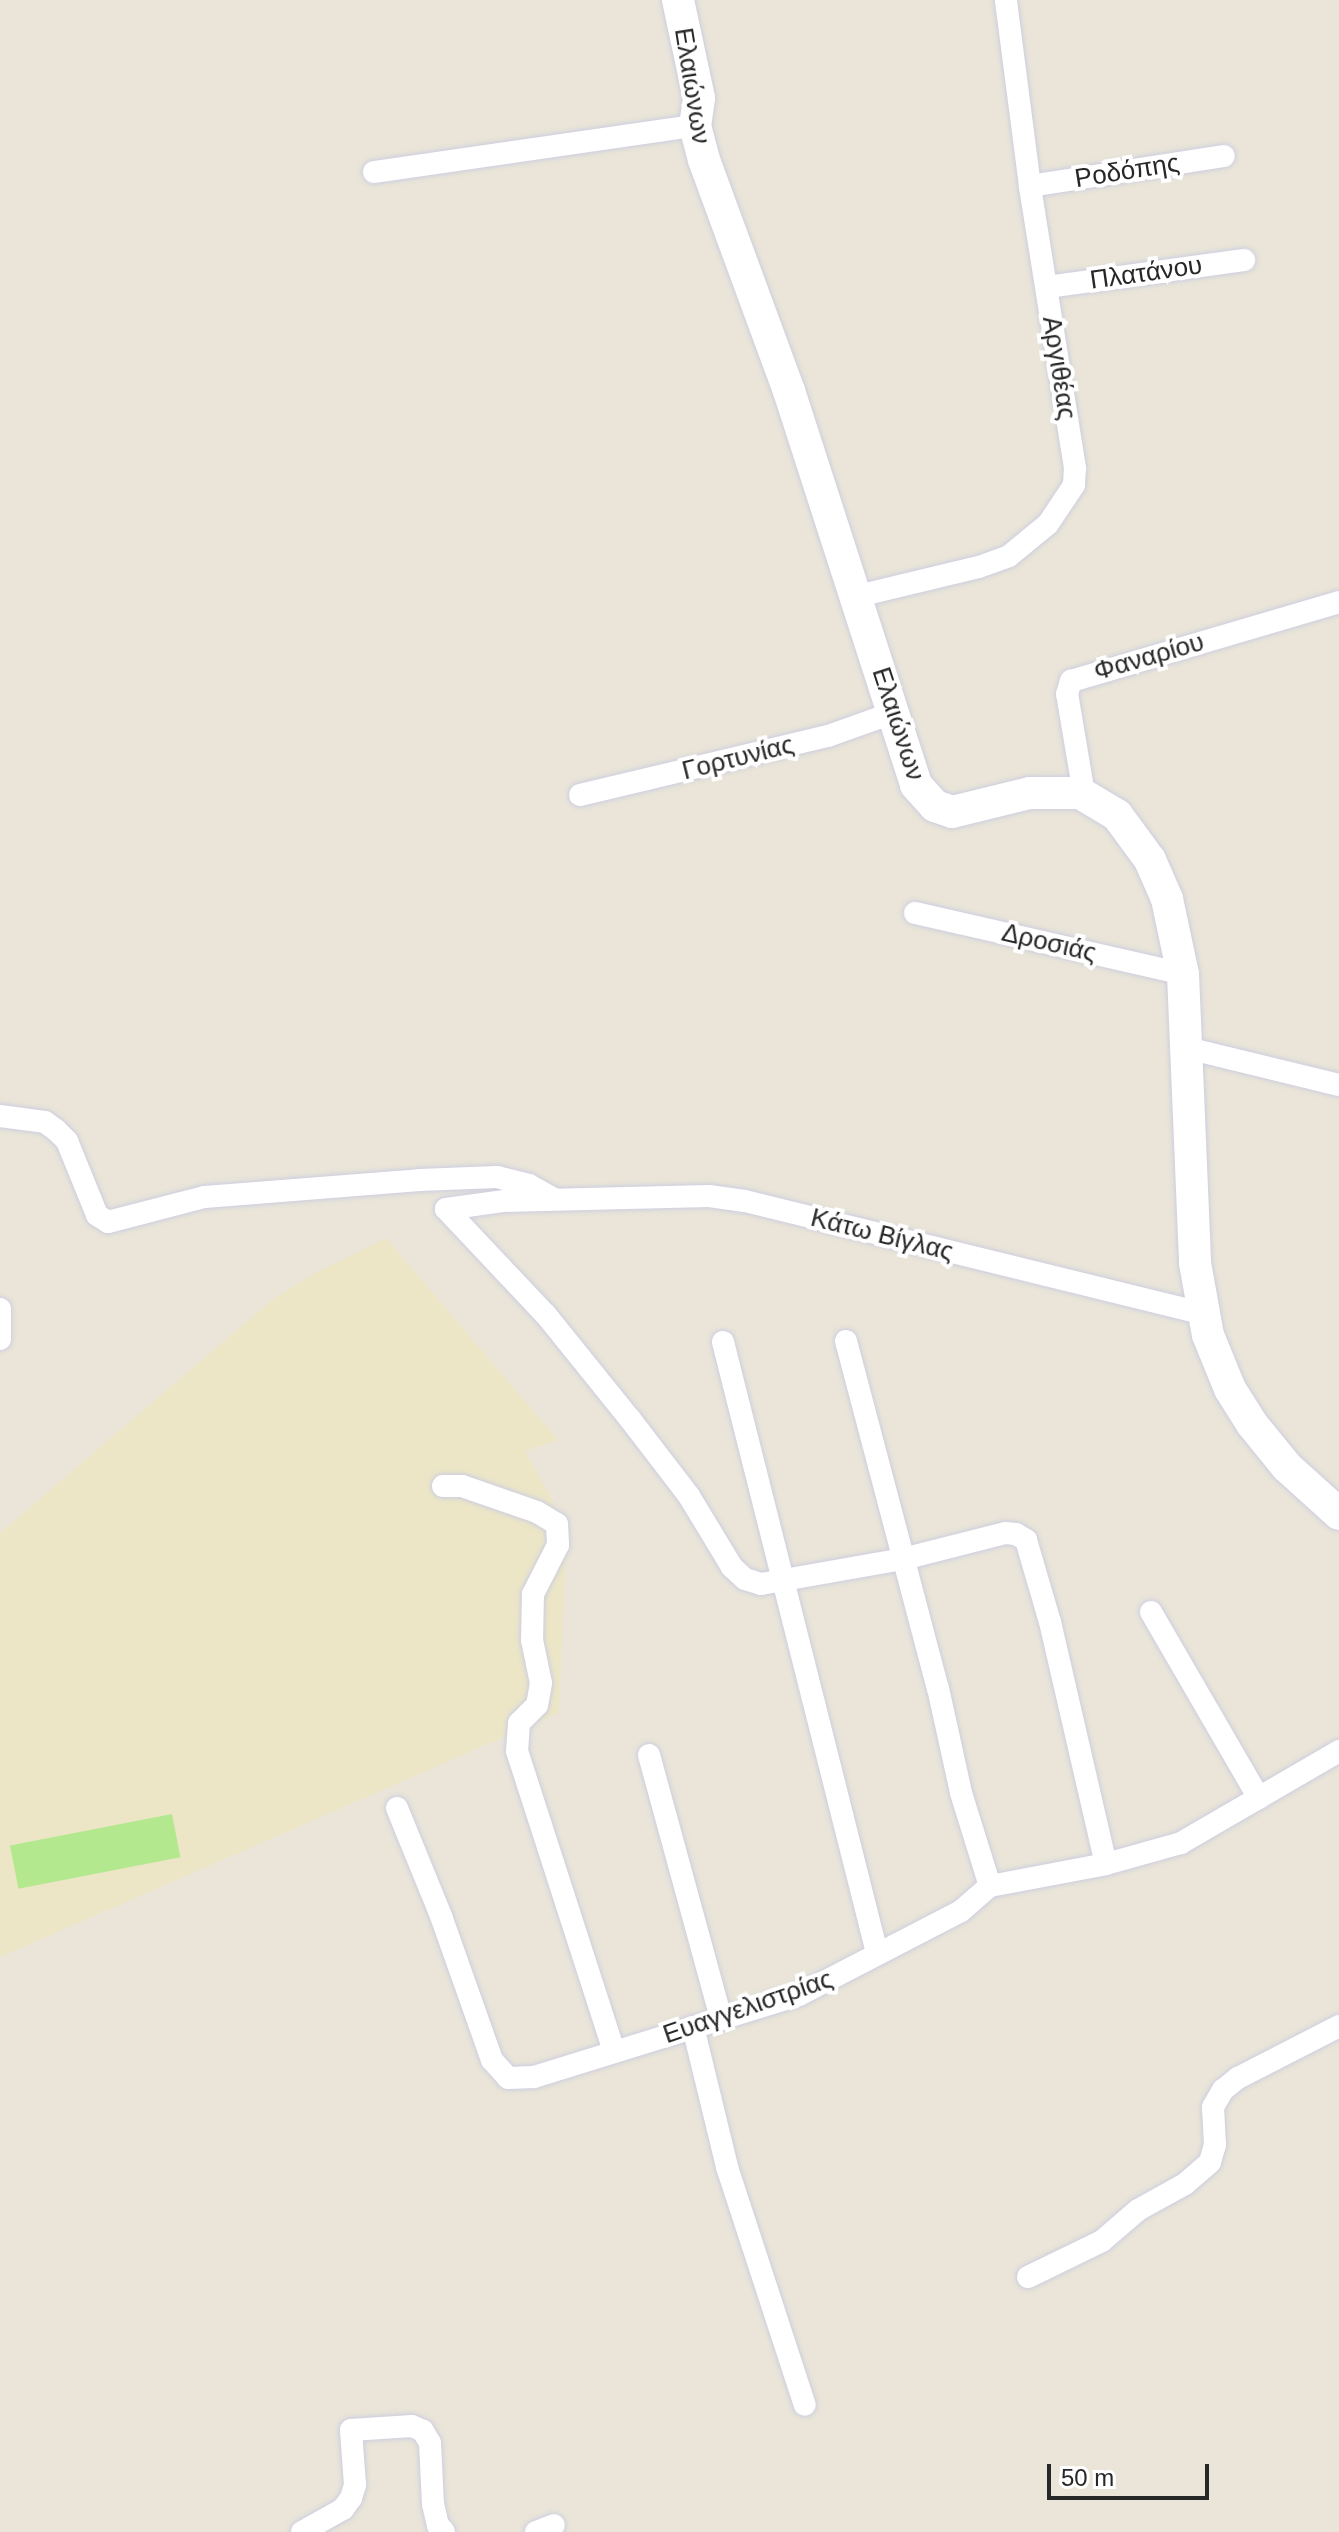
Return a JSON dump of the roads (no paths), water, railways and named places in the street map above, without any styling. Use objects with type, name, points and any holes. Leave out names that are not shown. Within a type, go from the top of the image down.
[{"type":"main road","name":"Ελαιώνων","points":[[678,0],[699,98],[695,126],[714,190],[789,391],[858,596],[916,785],[926,799],[943,810],[962,811],[1030,793],[1066,791],[1084,794]]},
{"type":"main road","points":[[1084,794],[1117,815],[1150,860],[1167,899],[1183,974],[1195,1263],[1204,1314],[1223,1374],[1239,1406],[1287,1467],[1339,1514]]},
{"type":"street","name":"Αργιθέας","points":[[858,596],[1000,560],[1032,540],[1068,497],[1074,485],[1075,468],[1030,186],[1006,0]]},
{"type":"street","points":[[374,172],[695,126]]},
{"type":"street","name":"Ροδόπης","points":[[1030,186],[1224,156]]},
{"type":"street","name":"Πλατάνου","points":[[1047,287],[1244,260]]},
{"type":"street","name":"Φαναρίου","points":[[1084,794],[1067,694],[1071,681],[1339,602]]},
{"type":"street","name":"Γορτυνίας","points":[[580,795],[791,745],[893,713]]},
{"type":"street","name":"Δροσιάς","points":[[915,913],[1183,974]]},
{"type":"street","points":[[1187,1048],[1339,1085]]},
{"type":"street","points":[[0,1116],[45,1122],[67,1141],[97,1215],[108,1222],[205,1197],[419,1180],[514,1180],[555,1199]]},
{"type":"street","name":"Κάτω Βίγλας","points":[[785,1580],[761,1584],[745,1579],[732,1567],[689,1496],[630,1419],[546,1315],[446,1209],[504,1201],[675,1195],[745,1201],[1204,1314]]},
{"type":"street","points":[[0,1309],[0,1339]]},
{"type":"street","points":[[846,1341],[938,1688],[961,1793],[990,1886],[1106,1864],[1181,1843],[1339,1751]]},
{"type":"street","points":[[723,1342],[877,1953]]},
{"type":"street","points":[[443,1486],[462,1486],[537,1512],[557,1524],[558,1545],[533,1594],[532,1640],[541,1683],[537,1705],[519,1723],[517,1751],[614,2052]]},
{"type":"street","points":[[785,1580],[903,1559],[1005,1533],[1016,1534],[1026,1540],[1064,1682],[1106,1864]]},
{"type":"street","points":[[1151,1612],[1259,1798]]},
{"type":"street","points":[[649,1755],[721,2019]]},
{"type":"street","name":"Ευαγγελιστρίας","points":[[397,1808],[441,1916],[492,2060],[508,2078],[534,2077],[799,1995],[841,1976],[877,1953],[961,1911],[990,1886]]},
{"type":"street","points":[[1028,2277],[1102,2241],[1138,2210],[1185,2184],[1210,2162],[1215,2145],[1213,2107],[1223,2090],[1238,2078],[1339,2026]]},
{"type":"street","points":[[693,2027],[727,2167],[805,2405]]},
{"type":"street","points":[[302,2532],[343,2509],[351,2498],[355,2485],[351,2430],[412,2426],[423,2431],[430,2443],[433,2504],[438,2525],[444,2532]]}]
